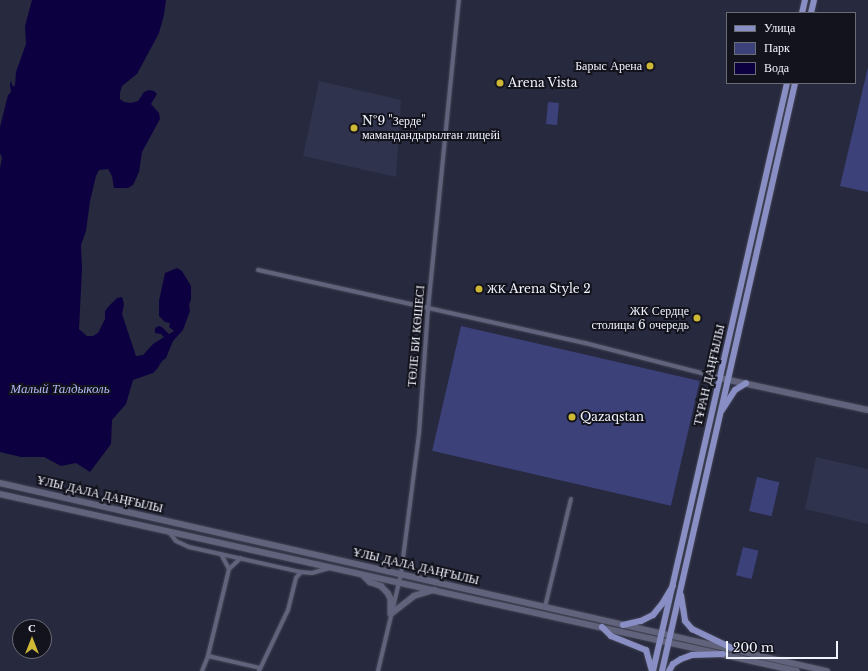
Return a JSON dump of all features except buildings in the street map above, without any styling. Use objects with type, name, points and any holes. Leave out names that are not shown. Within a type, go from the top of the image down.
[{"type":"main road","points":[[802,12],[805,0]]},
{"type":"main road","points":[[811,12],[814,0]]},
{"type":"main road","name":"ТҰРАН ДАҢҒЫЛЫ","points":[[653,671],[662,637],[787,84]]},
{"type":"main road","name":"ТҰРАН ДАҢҒЫЛЫ","points":[[662,671],[795,84]]},
{"type":"main road","points":[[721,411],[735,390],[746,384]]},
{"type":"main road","points":[[623,625],[641,621],[653,615],[662,604],[674,584]]},
{"type":"main road","points":[[680,590],[684,616],[688,625],[699,633],[738,651]]},
{"type":"main road","points":[[602,627],[610,636],[646,650],[653,671]]},
{"type":"main road","points":[[669,671],[673,664],[692,655],[722,654]]},
{"type":"street","name":"ТӨЛЕ БИ КӨШЕСІ","points":[[378,671],[401,574],[419,434],[428,309],[459,0]]},
{"type":"street","points":[[258,270],[586,344],[746,384],[868,410]]},
{"type":"street","name":"ҰЛЫ ДАЛА ДАҢҒЫЛЫ","points":[[0,483],[623,625],[722,654],[797,671]]},
{"type":"street","name":"ҰЛЫ ДАЛА ДАҢҒЫЛЫ","points":[[0,494],[602,627],[662,637]]},
{"type":"street","points":[[545,607],[571,499]]},
{"type":"street","points":[[119,521],[121,510]]},
{"type":"street","points":[[140,525],[142,515]]},
{"type":"street","points":[[169,532],[176,542],[189,547],[301,572],[312,573],[332,568]]},
{"type":"street","points":[[221,554],[229,569]]},
{"type":"street","points":[[202,671],[208,656],[229,569],[241,558]]},
{"type":"street","points":[[208,656],[260,669],[288,610],[296,578],[301,572]]},
{"type":"street","points":[[363,575],[370,582],[382,586],[388,592],[391,614]]},
{"type":"street","points":[[391,614],[414,596],[435,590]]},
{"type":"street","name":"ҰЛЫ ДАЛА ДАҢҒЫЛЫ","points":[[669,639],[738,651],[827,671]]},
{"type":"shaded area","name":"№9 \"Зерде\" мамандандырылған лицейі","points":[[319,81],[401,100],[396,177],[303,156]]},
{"type":"shaded area","points":[[816,457],[868,469],[868,524],[805,509]]},
{"type":"green space","points":[[868,67],[868,192],[840,186]]},
{"type":"green space","points":[[548,102],[559,103],[557,125],[546,124]]},
{"type":"green space","name":"Qazaqstan","points":[[461,326],[700,381],[671,506],[432,451]]},
{"type":"green space","points":[[757,477],[779,482],[772,516],[749,511]]},
{"type":"green space","points":[[743,547],[759,551],[752,579],[736,575]]},
{"type":"water","name":"Малый Талдыколь","points":[[32,0],[166,0],[159,33],[137,74],[122,86],[120,93],[120,99],[124,102],[131,103],[138,101],[144,92],[149,90],[154,91],[157,94],[151,104],[159,113],[160,119],[142,152],[139,172],[133,185],[128,188],[114,188],[112,176],[108,169],[99,170],[96,176],[90,201],[86,231],[81,245],[82,269],[79,329],[87,336],[93,336],[98,333],[105,319],[105,311],[117,298],[122,297],[124,304],[122,314],[136,356],[143,355],[153,344],[164,337],[161,334],[155,333],[155,328],[159,326],[162,327],[169,334],[174,331],[169,327],[170,323],[165,322],[159,316],[159,301],[165,273],[177,268],[182,271],[191,286],[191,300],[189,304],[190,311],[183,330],[173,341],[166,358],[157,369],[153,373],[133,380],[126,404],[112,420],[111,444],[90,472],[76,463],[61,466],[44,457],[21,457],[0,452],[0,168],[2,158],[0,153],[0,127],[8,95],[11,92],[10,84],[11,81],[13,87],[15,85],[16,72],[26,44],[25,26]]},
{"type":"place","name":"Барыс Арена","points":[[650,66]]},
{"type":"place","name":"Arena Vista","points":[[500,83]]},
{"type":"place","name":"№9 \"Зерде\" мамандандырылған лицейі","points":[[354,128]]},
{"type":"place","name":"ЖК Arena Style 2","points":[[479,289]]},
{"type":"place","name":"ЖК Сердце столицы 6 очередь","points":[[697,318]]},
{"type":"place","name":"Qazaqstan","points":[[572,417]]}]
